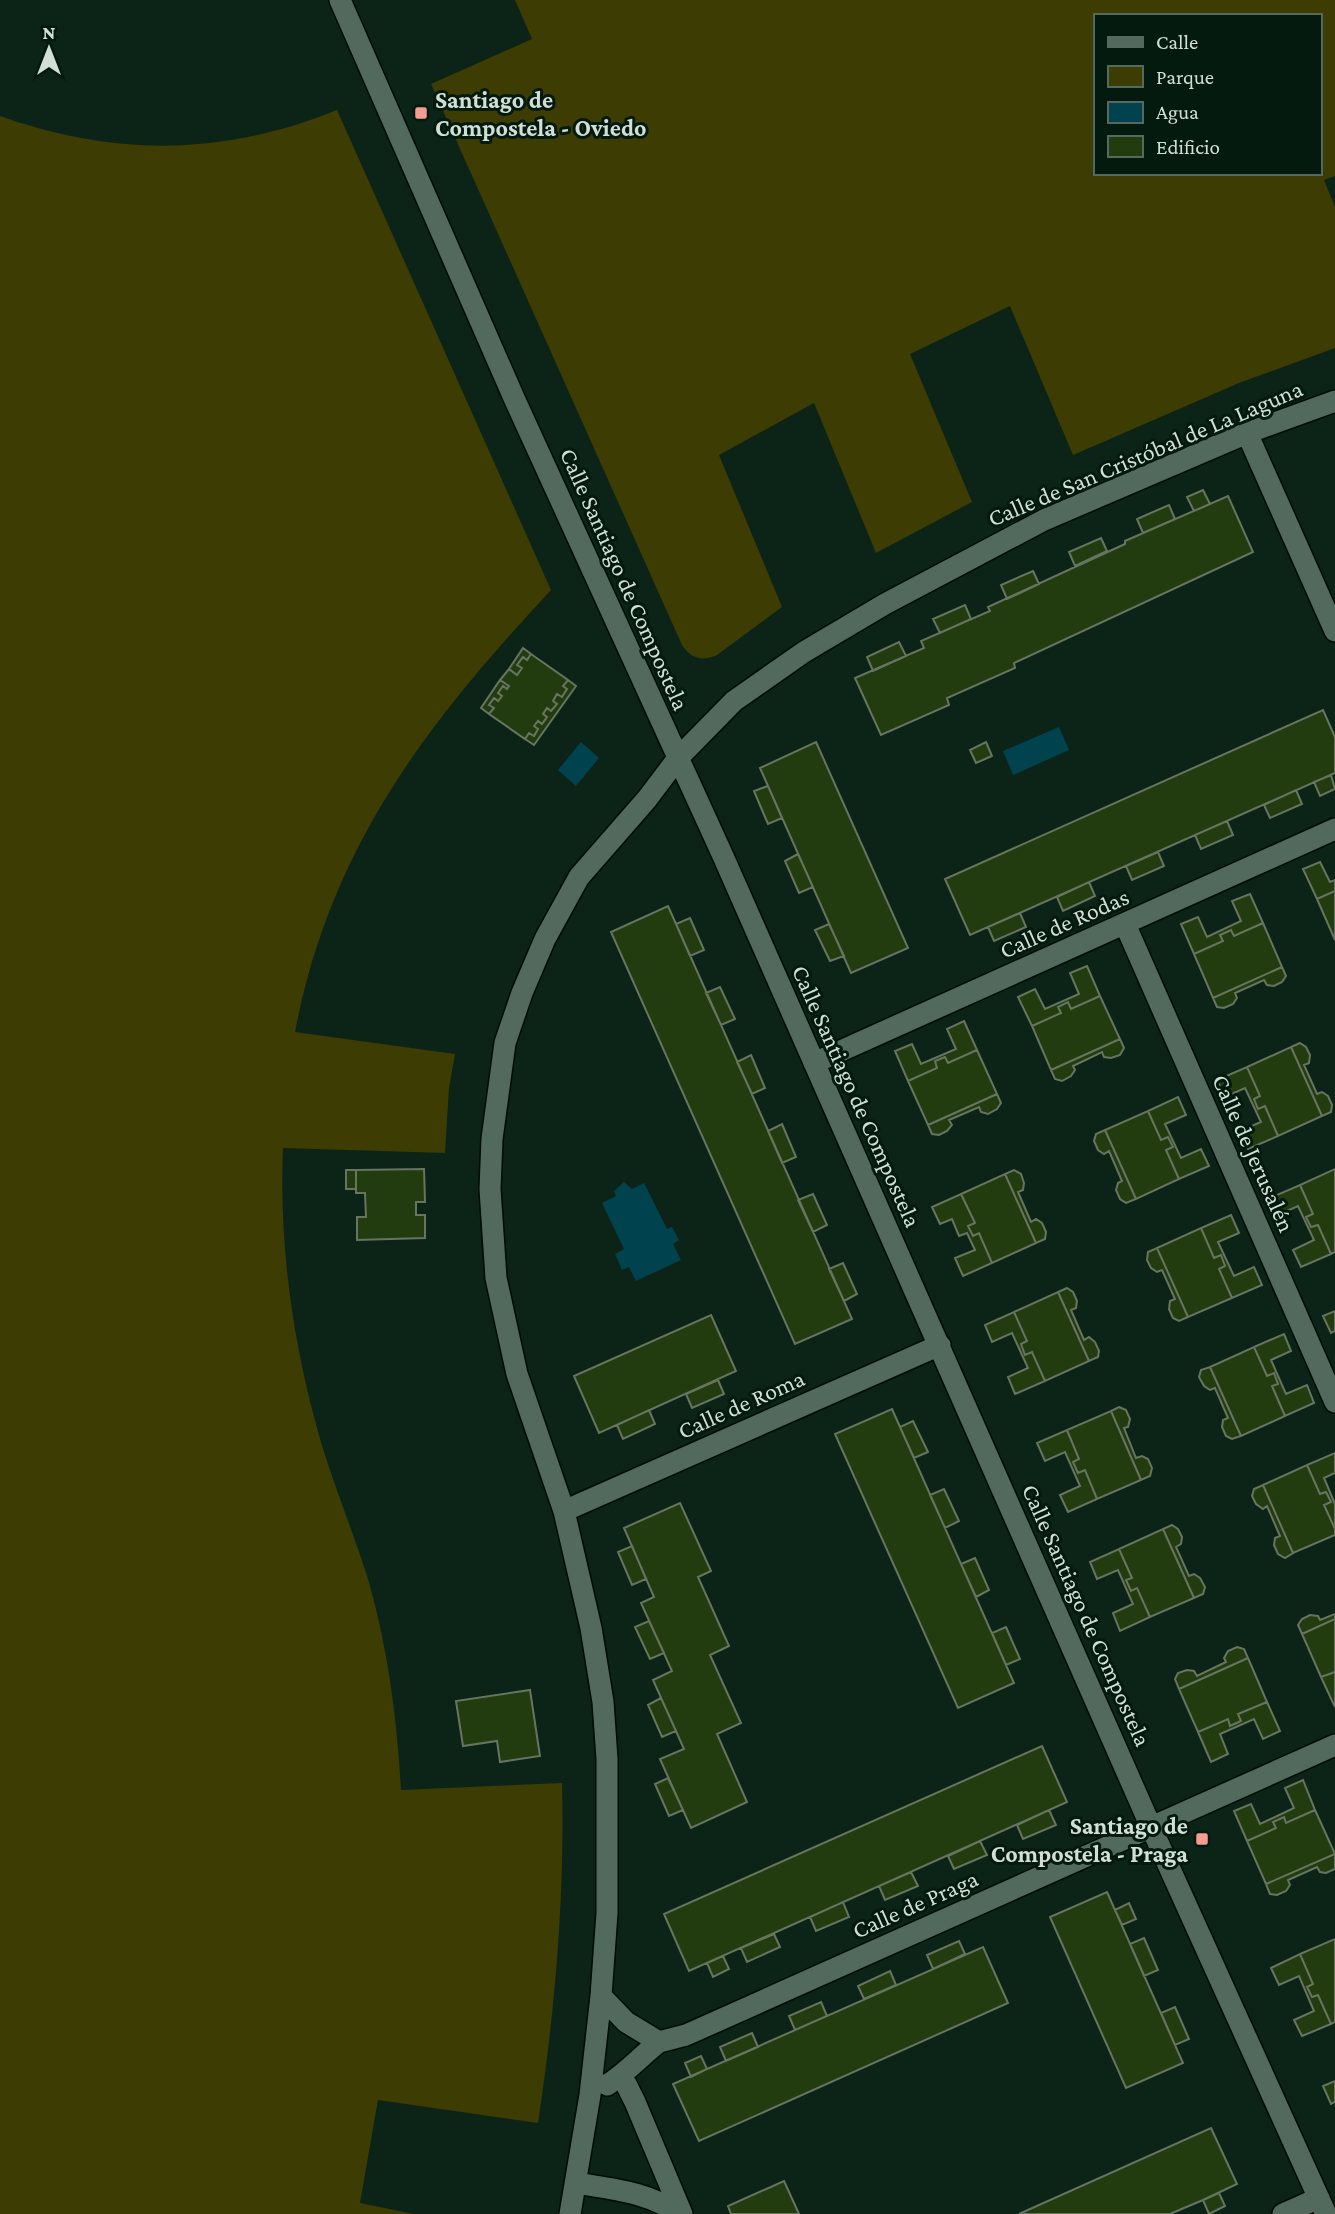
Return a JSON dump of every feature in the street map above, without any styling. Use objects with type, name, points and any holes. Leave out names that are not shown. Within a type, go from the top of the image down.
[{"type":"street","name":"Calle Santiago de Compostela","points":[[340,0],[509,386],[678,758],[1151,1827],[1322,2206]]},
{"type":"street","name":"Calle de San Cristóbal de La Laguna","points":[[570,2214],[590,2095],[607,1913],[608,1835],[603,1703],[591,1628],[564,1511],[517,1374],[496,1278],[490,1189],[492,1139],[505,1043],[522,993],[550,929],[579,877],[647,799],[678,758],[734,701],[804,652],[885,604],[1044,520],[1247,433],[1335,401]]},
{"type":"street","points":[[1247,433],[1335,631]]},
{"type":"street","name":"Calle de Rodas","points":[[814,1063],[1335,829]]},
{"type":"street","name":"Calle de Jerusalén","points":[[1125,924],[1335,1402]]},
{"type":"street","name":"Calle de Roma","points":[[564,1511],[940,1345]]},
{"type":"street","name":"Calle de Praga","points":[[659,2042],[686,2035],[1335,1745]]},
{"type":"street","points":[[590,2095],[619,2078],[635,2060],[659,2042],[626,2022],[601,1996]]},
{"type":"street","points":[[619,2078],[626,2084],[635,2102],[680,2214]]},
{"type":"street","points":[[576,2183],[632,2193],[662,2202],[680,2214]]},
{"type":"street","points":[[1283,2214],[1322,2206]]},
{"type":"green space","points":[[515,0],[1335,0],[1335,176],[1324,180],[1335,207],[1335,348],[1239,383],[1073,455],[1010,306],[910,354],[972,502],[876,553],[814,403],[719,455],[782,607],[717,655],[697,657],[682,645],[431,84],[532,39]]},
{"type":"green space","points":[[337,110],[551,590],[463,690],[424,740],[389,792],[358,847],[332,904],[311,966],[295,1032],[455,1054],[449,1088],[445,1153],[283,1148],[285,1254],[294,1324],[308,1394],[335,1485],[368,1579],[381,1631],[397,1737],[401,1790],[562,1783],[558,1953],[538,2123],[378,2100],[360,2203],[414,2214],[0,2214],[0,116],[86,139],[169,146],[253,136]]},
{"type":"water","points":[[1059,727],[1069,750],[1013,775],[1003,751]]},
{"type":"water","points":[[581,742],[599,758],[576,786],[558,770]]},
{"type":"water","points":[[624,1182],[632,1189],[644,1183],[667,1229],[672,1227],[679,1240],[673,1244],[681,1260],[636,1281],[629,1267],[622,1270],[615,1254],[624,1249],[602,1203],[616,1196],[614,1191]]},
{"type":"building","points":[[1203,490],[1210,504],[1194,511],[1187,497]]},
{"type":"building","points":[[1228,496],[1253,552],[1014,663],[1015,668],[947,698],[949,705],[881,735],[855,678],[924,648],[921,641],[990,611],[988,607],[1125,544],[1125,541]]},
{"type":"building","points":[[1169,505],[1175,519],[1143,533],[1137,519]]},
{"type":"building","points":[[1101,538],[1107,551],[1075,566],[1069,552]]},
{"type":"building","points":[[1033,571],[1039,584],[1007,599],[1001,585]]},
{"type":"building","points":[[965,605],[971,619],[940,633],[933,619]]},
{"type":"building","points":[[899,642],[906,656],[873,671],[867,657]]},
{"type":"building","points":[[523,648],[531,654],[527,660],[523,657],[517,665],[522,668],[517,675],[509,669]]},
{"type":"building","points":[[531,654],[568,680],[563,686],[567,689],[562,697],[557,694],[553,701],[557,704],[551,711],[547,708],[543,714],[547,717],[542,724],[538,721],[534,726],[538,729],[534,736],[529,733],[525,739],[489,714],[494,708],[489,705],[494,698],[498,701],[502,696],[498,693],[503,686],[507,689],[509,686],[500,680],[509,669],[517,675],[522,668],[517,665],[523,657],[527,660]]},
{"type":"building","points":[[500,680],[509,686],[507,689],[503,686],[498,693],[502,696],[498,701],[494,698],[489,705],[494,708],[489,714],[481,708]]},
{"type":"building","points":[[568,680],[576,686],[534,745],[525,739],[529,733],[534,736],[538,729],[534,726],[538,721],[542,724],[547,717],[543,714],[547,708],[551,711],[557,704],[553,701],[557,694],[562,697],[567,689],[563,686]]},
{"type":"building","points":[[1323,710],[1335,737],[1335,773],[970,935],[945,879]]},
{"type":"building","points":[[816,742],[908,948],[851,973],[760,768]]},
{"type":"building","points":[[986,742],[992,756],[976,763],[970,750]]},
{"type":"building","points":[[1331,775],[1335,789],[1320,796],[1314,782]]},
{"type":"building","points":[[768,786],[782,818],[768,824],[754,791]]},
{"type":"building","points":[[1296,790],[1302,804],[1270,818],[1264,805]]},
{"type":"building","points":[[1227,821],[1233,835],[1201,849],[1195,835]]},
{"type":"building","points":[[1158,852],[1164,866],[1132,880],[1126,866]]},
{"type":"building","points":[[798,854],[813,887],[799,893],[785,861]]},
{"type":"building","points":[[1320,862],[1330,882],[1335,880],[1335,891],[1317,899],[1303,869]]},
{"type":"building","points":[[1089,882],[1095,896],[1063,911],[1057,897]]},
{"type":"building","points":[[1335,891],[1335,940],[1317,899]]},
{"type":"building","points":[[1250,894],[1263,923],[1234,936],[1231,930],[1220,935],[1223,941],[1194,954],[1181,924],[1198,917],[1207,937],[1241,921],[1232,901]]},
{"type":"building","points":[[668,906],[852,1319],[795,1344],[611,932]]},
{"type":"building","points":[[1020,913],[1026,927],[994,941],[988,927]]},
{"type":"building","points":[[690,918],[704,950],[690,956],[676,924]]},
{"type":"building","points":[[1263,923],[1282,967],[1213,998],[1194,954],[1223,941],[1220,935],[1231,930],[1234,936]]},
{"type":"building","points":[[829,924],[844,956],[830,961],[815,930]]},
{"type":"building","points":[[1087,966],[1100,996],[1071,1009],[1068,1002],[1058,1007],[1061,1013],[1032,1026],[1018,997],[1035,989],[1045,1009],[1079,994],[1070,973]]},
{"type":"building","points":[[1282,967],[1286,976],[1282,982],[1274,986],[1267,985],[1264,980],[1235,993],[1237,998],[1233,1004],[1224,1008],[1217,1007],[1213,998]]},
{"type":"building","points":[[720,987],[735,1019],[721,1025],[706,993]]},
{"type":"building","points":[[1100,996],[1120,1039],[1051,1070],[1032,1026],[1061,1013],[1058,1007],[1068,1002],[1071,1009]]},
{"type":"building","points":[[964,1021],[977,1050],[948,1063],[945,1057],[935,1061],[937,1068],[908,1081],[895,1051],[912,1044],[921,1064],[956,1049],[947,1029]]},
{"type":"building","points":[[1120,1039],[1124,1048],[1120,1055],[1104,1057],[1102,1052],[1073,1066],[1075,1070],[1071,1076],[1062,1081],[1055,1079],[1051,1070]]},
{"type":"building","points":[[1300,1043],[1310,1055],[1309,1063],[1304,1065],[1317,1094],[1322,1092],[1328,1096],[1332,1105],[1331,1112],[1322,1116],[1291,1047]]},
{"type":"building","points":[[1291,1047],[1322,1116],[1278,1136],[1265,1106],[1258,1109],[1254,1099],[1260,1096],[1247,1067]]},
{"type":"building","points":[[977,1050],[997,1094],[928,1125],[908,1081],[937,1068],[935,1061],[945,1057],[948,1063]]},
{"type":"building","points":[[751,1055],[765,1088],[752,1094],[737,1062]]},
{"type":"building","points":[[1247,1067],[1260,1096],[1254,1099],[1258,1109],[1265,1106],[1278,1136],[1248,1149],[1240,1131],[1261,1122],[1245,1088],[1225,1097],[1217,1080]]},
{"type":"building","points":[[997,1094],[1001,1103],[997,1109],[988,1114],[981,1112],[979,1107],[949,1120],[952,1125],[947,1131],[939,1135],[932,1134],[928,1125]]},
{"type":"building","points":[[1178,1097],[1186,1115],[1165,1124],[1181,1158],[1201,1149],[1209,1166],[1179,1179],[1166,1150],[1173,1147],[1168,1137],[1161,1140],[1148,1111]]},
{"type":"building","points":[[1148,1111],[1161,1140],[1168,1137],[1173,1147],[1166,1150],[1179,1179],[1136,1199],[1105,1130]]},
{"type":"building","points":[[782,1124],[796,1157],[782,1163],[768,1131]]},
{"type":"building","points":[[1105,1130],[1136,1199],[1126,1203],[1120,1199],[1116,1190],[1118,1183],[1122,1181],[1109,1151],[1104,1154],[1098,1150],[1094,1141],[1096,1134]]},
{"type":"building","points":[[424,1169],[425,1202],[416,1202],[416,1215],[425,1215],[425,1238],[357,1240],[357,1217],[366,1217],[365,1193],[356,1193],[356,1170]]},
{"type":"building","points":[[1335,1169],[1335,1252],[1331,1254],[1318,1225],[1311,1227],[1306,1217],[1313,1214],[1300,1185]]},
{"type":"building","points":[[346,1170],[356,1170],[356,1189],[346,1189]]},
{"type":"building","points":[[1014,1170],[1021,1174],[1024,1183],[1023,1190],[1018,1192],[1031,1222],[1036,1219],[1042,1223],[1046,1232],[1045,1239],[1036,1243],[1005,1174]]},
{"type":"building","points":[[1005,1174],[1036,1243],[992,1263],[979,1233],[973,1236],[968,1226],[975,1223],[961,1194]]},
{"type":"building","points":[[1300,1185],[1313,1214],[1306,1217],[1311,1227],[1318,1225],[1331,1254],[1301,1267],[1293,1250],[1314,1240],[1298,1206],[1278,1215],[1270,1198]]},
{"type":"building","points":[[813,1194],[827,1225],[813,1232],[798,1200]]},
{"type":"building","points":[[961,1194],[975,1223],[968,1226],[973,1236],[979,1233],[992,1263],[963,1276],[955,1258],[975,1250],[967,1233],[959,1236],[952,1219],[940,1224],[932,1207]]},
{"type":"building","points":[[1231,1215],[1239,1233],[1218,1242],[1234,1276],[1254,1267],[1262,1285],[1232,1298],[1219,1269],[1225,1266],[1221,1255],[1214,1258],[1201,1228]]},
{"type":"building","points":[[1201,1228],[1214,1258],[1221,1255],[1225,1266],[1219,1269],[1232,1298],[1188,1317],[1157,1248]]},
{"type":"building","points":[[1157,1248],[1188,1317],[1179,1321],[1173,1318],[1169,1309],[1170,1301],[1175,1299],[1162,1270],[1157,1272],[1151,1268],[1147,1260],[1148,1252]]},
{"type":"building","points":[[843,1263],[857,1294],[844,1301],[829,1269]]},
{"type":"building","points":[[1067,1288],[1073,1292],[1077,1301],[1076,1308],[1071,1310],[1084,1340],[1089,1337],[1099,1351],[1098,1357],[1089,1361],[1058,1292]]},
{"type":"building","points":[[1058,1292],[1089,1361],[1045,1381],[1032,1352],[1025,1355],[1021,1344],[1027,1341],[1014,1312]]},
{"type":"building","points":[[1335,1311],[1335,1331],[1331,1333],[1323,1316]]},
{"type":"building","points":[[1014,1312],[1027,1341],[1021,1344],[1025,1355],[1032,1352],[1045,1381],[1015,1394],[1008,1377],[1028,1368],[1012,1333],[992,1342],[985,1325]]},
{"type":"building","points":[[711,1315],[736,1371],[599,1433],[574,1376]]},
{"type":"building","points":[[1284,1334],[1291,1351],[1271,1360],[1286,1394],[1307,1385],[1314,1403],[1285,1416],[1272,1386],[1278,1384],[1274,1373],[1267,1376],[1254,1347]]},
{"type":"building","points":[[1254,1347],[1267,1376],[1274,1373],[1278,1384],[1272,1386],[1285,1416],[1241,1436],[1210,1367]]},
{"type":"building","points":[[1210,1367],[1241,1436],[1232,1439],[1226,1436],[1222,1427],[1223,1420],[1228,1418],[1215,1388],[1210,1390],[1204,1386],[1199,1377],[1201,1370]]},
{"type":"building","points":[[718,1380],[724,1394],[692,1408],[686,1394]]},
{"type":"building","points":[[1119,1407],[1126,1410],[1130,1419],[1128,1427],[1124,1428],[1136,1458],[1142,1456],[1148,1459],[1152,1468],[1150,1476],[1141,1480],[1111,1411]]},
{"type":"building","points":[[892,1409],[1014,1683],[958,1708],[835,1434]]},
{"type":"building","points":[[649,1410],[655,1424],[623,1439],[617,1425]]},
{"type":"building","points":[[1111,1411],[1141,1480],[1097,1499],[1085,1470],[1078,1473],[1073,1462],[1079,1459],[1067,1430]]},
{"type":"building","points":[[913,1421],[928,1452],[914,1458],[900,1427]]},
{"type":"building","points":[[1067,1430],[1079,1459],[1073,1462],[1078,1473],[1085,1470],[1097,1499],[1068,1512],[1060,1495],[1080,1486],[1065,1452],[1045,1461],[1037,1443]]},
{"type":"building","points":[[1335,1453],[1335,1473],[1324,1478],[1335,1504],[1335,1529],[1324,1505],[1331,1502],[1326,1492],[1320,1494],[1307,1465]]},
{"type":"building","points":[[1307,1465],[1320,1494],[1326,1492],[1331,1502],[1324,1505],[1335,1535],[1293,1553],[1263,1485]]},
{"type":"building","points":[[1263,1485],[1293,1553],[1285,1558],[1278,1554],[1274,1545],[1275,1538],[1280,1536],[1267,1506],[1263,1509],[1256,1504],[1252,1496],[1254,1489]]},
{"type":"building","points":[[944,1489],[959,1521],[945,1528],[930,1495]]},
{"type":"building","points":[[680,1503],[711,1571],[698,1577],[729,1646],[710,1655],[741,1723],[717,1734],[747,1802],[691,1828],[660,1759],[684,1749],[653,1680],[672,1671],[641,1603],[654,1597],[624,1528]]},
{"type":"building","points":[[1172,1525],[1182,1537],[1181,1544],[1176,1547],[1189,1576],[1194,1574],[1200,1578],[1205,1587],[1203,1594],[1194,1598],[1163,1529]]},
{"type":"building","points":[[1163,1529],[1194,1598],[1150,1617],[1137,1588],[1131,1591],[1126,1580],[1132,1578],[1119,1549]]},
{"type":"building","points":[[632,1546],[646,1579],[632,1585],[618,1552]]},
{"type":"building","points":[[1119,1549],[1132,1578],[1126,1580],[1131,1591],[1137,1588],[1150,1617],[1120,1631],[1113,1613],[1133,1604],[1118,1570],[1097,1579],[1090,1562]]},
{"type":"building","points":[[975,1558],[989,1590],[976,1597],[961,1564]]},
{"type":"building","points":[[1335,1614],[1335,1619],[1302,1634],[1298,1625],[1310,1615],[1318,1616],[1320,1620]]},
{"type":"building","points":[[1335,1619],[1335,1672],[1321,1677],[1302,1634]]},
{"type":"building","points":[[649,1621],[664,1653],[650,1659],[635,1627]]},
{"type":"building","points":[[1006,1627],[1020,1659],[1006,1665],[992,1633]]},
{"type":"building","points":[[1237,1647],[1244,1649],[1248,1658],[1179,1689],[1175,1679],[1178,1673],[1194,1671],[1197,1676],[1226,1662],[1224,1658],[1228,1651]]},
{"type":"building","points":[[1248,1658],[1267,1702],[1238,1714],[1241,1721],[1230,1726],[1228,1719],[1198,1732],[1179,1689]]},
{"type":"building","points":[[1335,1672],[1335,1707],[1321,1677]]},
{"type":"building","points":[[530,1690],[540,1756],[500,1762],[497,1741],[463,1746],[456,1701]]},
{"type":"building","points":[[661,1698],[676,1731],[662,1737],[648,1705]]},
{"type":"building","points":[[1267,1702],[1280,1731],[1263,1739],[1254,1719],[1220,1734],[1228,1754],[1211,1762],[1198,1732],[1228,1719],[1230,1726],[1241,1721],[1238,1714]]},
{"type":"building","points":[[1042,1746],[1067,1802],[689,1971],[664,1914]]},
{"type":"building","points":[[668,1778],[683,1810],[669,1816],[655,1784]]},
{"type":"building","points":[[1303,1780],[1315,1810],[1286,1823],[1284,1817],[1273,1822],[1276,1828],[1247,1841],[1234,1811],[1251,1804],[1260,1824],[1294,1808],[1285,1788]]},
{"type":"building","points":[[1049,1810],[1056,1825],[1023,1839],[1017,1825]]},
{"type":"building","points":[[1315,1810],[1335,1854],[1266,1884],[1247,1841],[1276,1828],[1273,1822],[1284,1817],[1286,1823]]},
{"type":"building","points":[[980,1841],[987,1855],[954,1869],[948,1856]]},
{"type":"building","points":[[1335,1854],[1335,1869],[1326,1873],[1320,1872],[1317,1867],[1288,1880],[1290,1885],[1286,1891],[1277,1895],[1270,1894],[1266,1884]]},
{"type":"building","points":[[911,1872],[918,1886],[885,1900],[879,1886]]},
{"type":"building","points":[[1107,1892],[1183,2063],[1126,2088],[1050,1917]]},
{"type":"building","points":[[843,1902],[849,1917],[816,1931],[810,1917]]},
{"type":"building","points":[[1129,1903],[1136,1919],[1122,1925],[1115,1910]]},
{"type":"building","points":[[774,1934],[780,1947],[747,1962],[741,1948]]},
{"type":"building","points":[[1144,1938],[1158,1970],[1144,1976],[1130,1944]]},
{"type":"building","points":[[1335,1939],[1335,2022],[1331,2024],[1318,1995],[1312,1997],[1307,1987],[1313,1984],[1300,1954]]},
{"type":"building","points":[[959,1941],[965,1954],[933,1969],[927,1955]]},
{"type":"building","points":[[983,1947],[1008,2003],[699,2141],[673,2084]]},
{"type":"building","points":[[1300,1954],[1313,1984],[1307,1987],[1312,1997],[1318,1995],[1331,2024],[1302,2036],[1294,2020],[1314,2011],[1299,1976],[1279,1985],[1271,1968]]},
{"type":"building","points":[[723,1956],[729,1969],[713,1977],[707,1963]]},
{"type":"building","points":[[890,1971],[896,1985],[864,1999],[858,1986]]},
{"type":"building","points":[[821,2002],[827,2016],[795,2030],[789,2016]]},
{"type":"building","points":[[1175,2007],[1189,2039],[1175,2045],[1161,2013]]},
{"type":"building","points":[[752,2033],[758,2047],[726,2061],[720,2047]]},
{"type":"building","points":[[701,2056],[707,2069],[691,2077],[685,2063]]},
{"type":"building","points":[[1335,2081],[1335,2102],[1331,2104],[1323,2086]]},
{"type":"building","points":[[1211,2128],[1237,2184],[1203,2200],[1170,2214],[1019,2214]]},
{"type":"building","points":[[784,2181],[799,2214],[731,2214],[728,2206]]},
{"type":"building","points":[[1219,2193],[1225,2206],[1209,2214],[1203,2200]]},
{"type":"place","name":"Santiago de Compostela - Oviedo","points":[[421,113]]},
{"type":"place","name":"Santiago de Compostela - Praga","points":[[1202,1839]]}]
